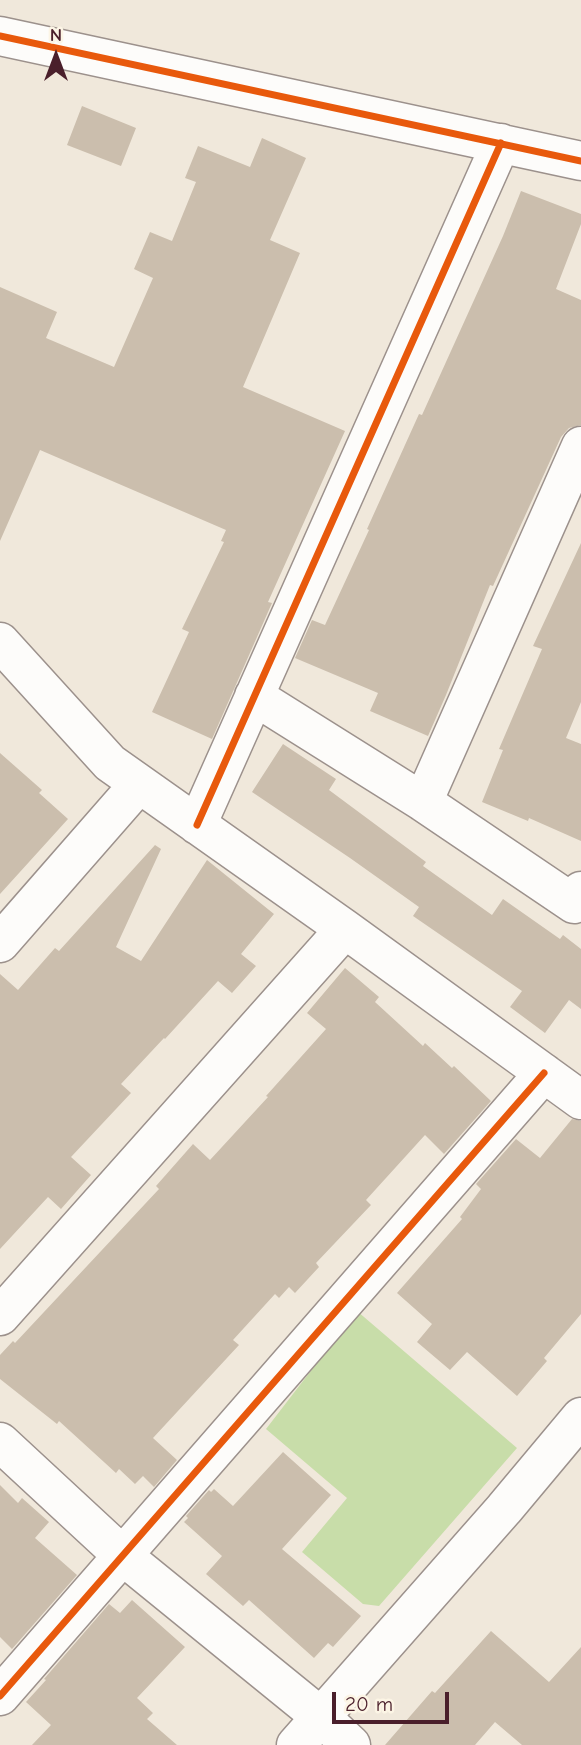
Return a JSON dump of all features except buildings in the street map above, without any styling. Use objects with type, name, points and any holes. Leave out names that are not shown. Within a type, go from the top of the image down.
[{"type":"street","points":[[0,36],[581,161]]},
{"type":"street","points":[[197,825],[501,144]]},
{"type":"street","points":[[423,802],[581,446]]},
{"type":"street","points":[[0,642],[110,763],[581,1100]]},
{"type":"street","points":[[254,696],[423,802],[574,904],[581,891]]},
{"type":"street","points":[[0,943],[139,784]]},
{"type":"street","points":[[0,1316],[345,929]]},
{"type":"street","points":[[0,1696],[544,1073]]},
{"type":"street","points":[[296,1745],[504,1510],[581,1417]]},
{"type":"street","points":[[0,1442],[123,1556],[321,1717],[351,1745]]},
{"type":"green space","points":[[357,1311],[517,1448],[379,1606],[363,1604],[302,1552],[347,1498],[266,1429]]},
{"type":"cycle path","points":[[0,36],[581,161]]},
{"type":"cycle path","points":[[197,825],[501,143]]},
{"type":"cycle path","points":[[0,1696],[544,1073]]}]
